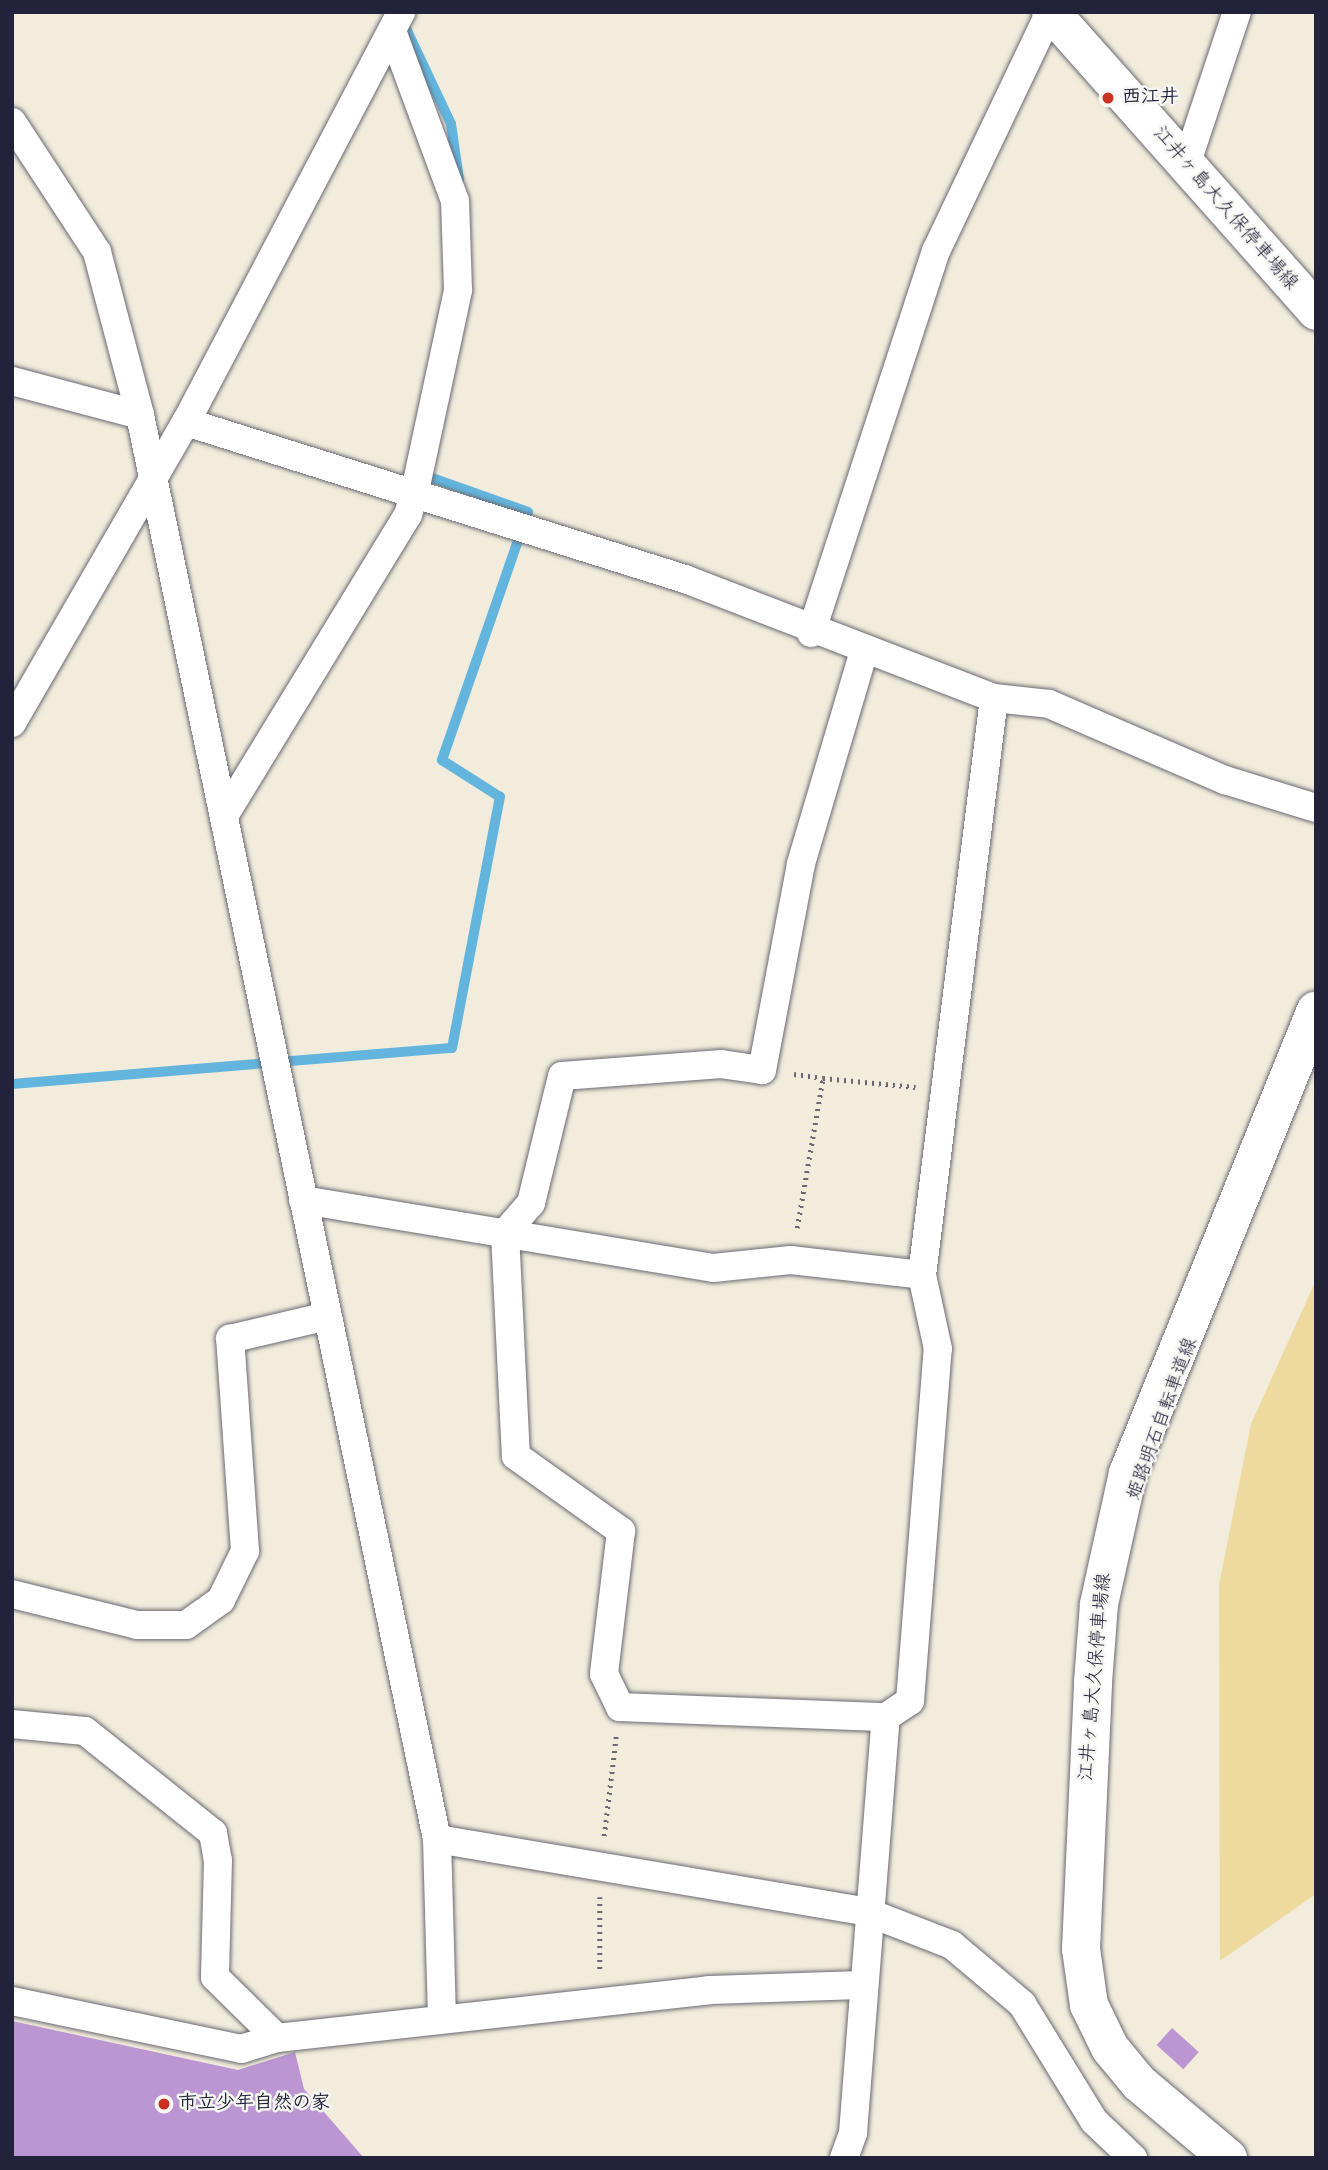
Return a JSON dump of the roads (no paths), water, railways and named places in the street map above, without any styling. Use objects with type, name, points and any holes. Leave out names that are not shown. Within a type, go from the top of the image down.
[{"type":"main road","name":"江井ヶ島大久保停車場線","points":[[1051,12],[1316,311]]},
{"type":"main road","name":"江井ヶ島大久保停車場線","points":[[1228,2158],[1139,2083],[1110,2048],[1089,2004],[1081,1949],[1095,1656],[1101,1592],[1128,1473],[1316,1011]]},
{"type":"street","points":[[811,633],[936,251],[1051,12]]},
{"type":"street","points":[[1186,165],[1237,12]]},
{"type":"street","points":[[12,723],[152,473],[186,422],[397,22]]},
{"type":"street","points":[[224,816],[408,515],[415,491],[458,290],[455,201],[397,22]]},
{"type":"street","points":[[12,122],[97,252],[140,415],[437,1839],[442,2019]]},
{"type":"street","points":[[12,381],[140,415]]},
{"type":"street","points":[[186,422],[415,491],[685,579],[811,633],[994,698],[1049,704],[1225,780],[1316,808]]},
{"type":"street","points":[[864,651],[801,864],[762,1070],[721,1064],[562,1076],[531,1203],[505,1233],[516,1455],[621,1531],[604,1674],[620,1707],[886,1717],[910,1701],[938,1349],[922,1275],[994,698]]},
{"type":"street","points":[[303,1200],[713,1268],[791,1260],[922,1275]]},
{"type":"street","points":[[12,1594],[137,1625],[186,1625],[221,1600],[245,1551],[230,1339],[327,1316]]},
{"type":"street","points":[[844,2158],[853,2133],[867,1912],[886,1717]]},
{"type":"street","points":[[12,1724],[85,1731],[213,1833],[215,1977],[277,2038]]},
{"type":"street","points":[[437,1839],[867,1912],[952,1945],[1022,2004],[1094,2121],[1133,2158]]},
{"type":"street","points":[[12,2001],[241,2049],[277,2038],[709,1990],[862,1985]]},
{"type":"waterway","points":[[401,18],[451,124],[459,179]]},
{"type":"waterway","points":[[12,1084],[452,1048],[500,797],[442,760],[528,512],[427,476],[428,470]]},
{"type":"place","name":"西江井","points":[[1108,98]]},
{"type":"place","name":"市立少年自然の家","points":[[164,2104]]}]
